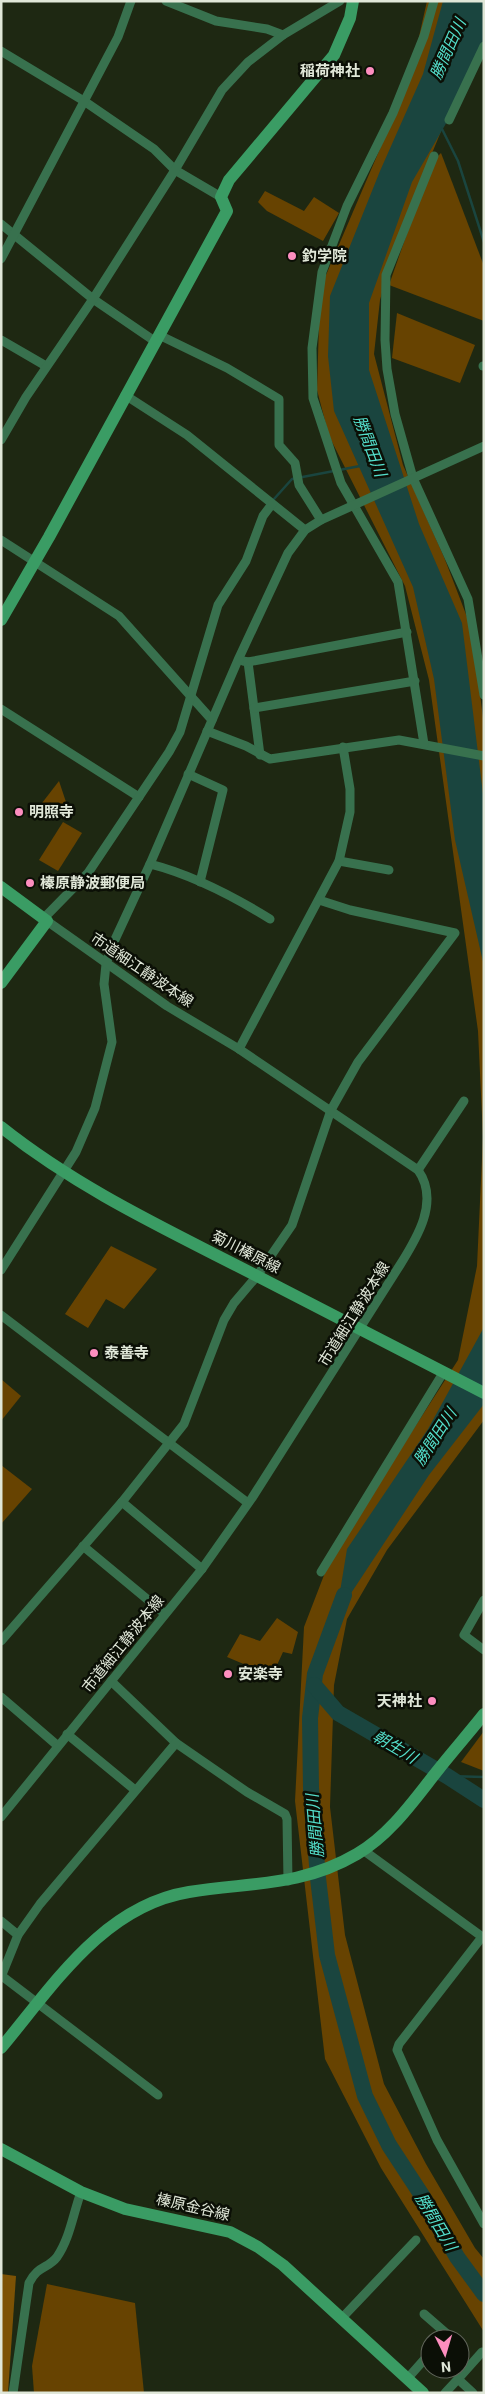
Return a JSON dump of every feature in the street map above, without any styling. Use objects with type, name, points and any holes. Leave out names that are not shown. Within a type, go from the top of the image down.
[{"type":"street","points":[[1,259],[118,36],[131,1]]},
{"type":"street","points":[[166,1],[216,21],[267,29],[283,35]]},
{"type":"street","points":[[1,440],[46,366],[93,300],[176,170],[222,90],[248,62],[283,35],[340,1]]},
{"type":"street","points":[[221,197],[229,180],[334,55],[350,18],[353,1]]},
{"type":"street","points":[[427,744],[398,582],[353,506],[339,477],[313,398],[312,348],[322,272],[348,206],[393,113],[424,36],[434,1]]},
{"type":"street","points":[[449,120],[484,46]]},
{"type":"street","points":[[1,51],[84,101],[154,150],[176,170],[221,197],[227,211],[125,395],[83,476],[1,620]]},
{"type":"street","points":[[434,156],[386,275],[385,340],[387,370],[394,414],[413,478],[468,599],[484,695]]},
{"type":"street","points":[[1,224],[93,300],[157,338],[227,368],[280,399],[279,445],[295,463],[299,484],[322,520]]},
{"type":"street","points":[[1,340],[46,366]]},
{"type":"street","points":[[125,395],[187,435],[305,530]]},
{"type":"street","points":[[1,1270],[64,1173],[76,1152],[95,1108],[112,1042],[104,984],[106,964],[112,946],[150,864],[206,731],[288,553],[305,530],[322,520],[484,446]]},
{"type":"street","points":[[1,983],[46,920],[88,873],[180,732],[218,605],[246,561],[263,516],[272,504]]},
{"type":"street","points":[[1,540],[119,616],[212,720]]},
{"type":"street","points":[[238,660],[248,662],[407,632]]},
{"type":"street","points":[[248,662],[260,756]]},
{"type":"street","points":[[254,708],[415,681]]},
{"type":"street","points":[[1,709],[139,797]]},
{"type":"street","points":[[206,731],[246,746],[260,756],[270,759],[398,740],[484,756]]},
{"type":"street","points":[[239,1049],[339,861],[350,812],[350,789],[343,748]]},
{"type":"street","points":[[188,774],[224,790],[200,882]]},
{"type":"street","points":[[339,861],[389,870]]},
{"type":"street","points":[[150,864],[177,871],[242,902],[270,920]]},
{"type":"street","points":[[1,887],[46,920]]},
{"type":"street","points":[[1,1641],[122,1502],[184,1424],[224,1320],[234,1303],[257,1276],[292,1225],[331,1110],[358,1062],[455,933],[391,920],[319,900]]},
{"type":"street","name":"市道細江静波本線","points":[[1,1817],[202,1569],[248,1503],[361,1328],[417,1238],[426,1210],[427,1186],[418,1170],[239,1049],[167,1006],[46,920]]},
{"type":"street","points":[[418,1170],[464,1101]]},
{"type":"street","name":"菊川榛原線","points":[[1,1127],[64,1173],[143,1219],[361,1328],[484,1394]]},
{"type":"street","points":[[1,1315],[248,1503]]},
{"type":"street","points":[[321,1572],[444,1373]]},
{"type":"street","points":[[122,1502],[202,1569]]},
{"type":"street","points":[[84,1546],[164,1614]]},
{"type":"street","points":[[484,1600],[464,1635],[484,1650]]},
{"type":"street","points":[[112,1682],[176,1743],[247,1792],[285,1814],[288,1819],[292,1880]]},
{"type":"street","points":[[1,1697],[58,1746]]},
{"type":"street","points":[[1,2048],[87,1945],[108,1927],[134,1911],[161,1899],[188,1892],[292,1880],[330,1868],[360,1852],[388,1831],[442,1764],[481,1721]]},
{"type":"street","points":[[67,1734],[135,1790]]},
{"type":"street","points":[[158,2095],[1,1976],[18,1935],[40,1904],[176,1743]]},
{"type":"street","points":[[360,1852],[483,1938],[396,2050],[437,2140],[484,2224]]},
{"type":"street","points":[[1,1921],[18,1935]]},
{"type":"street","name":"榛原金谷線","points":[[1,2149],[81,2192],[125,2209],[230,2232],[258,2247],[283,2265],[423,2393]]},
{"type":"street","points":[[13,2393],[29,2283],[35,2272],[55,2260],[66,2243],[81,2192]]},
{"type":"street","points":[[341,2319],[416,2240]]},
{"type":"street","points":[[424,2314],[441,2329]]},
{"type":"street","points":[[470,2366],[482,2352]]},
{"type":"street","points":[[407,2379],[420,2365]]},
{"type":"street","points":[[444,2393],[458,2379],[473,2393]]},
{"type":"shaded area","points":[[427,1],[484,1],[454,100],[397,238],[380,300],[374,354],[403,465],[444,557],[472,630],[484,726],[484,1420],[387,1550],[347,1619],[334,1685],[330,1807],[345,1935],[384,2084],[426,2164],[475,2248],[484,2259],[484,2332],[381,2168],[325,2059],[295,1801],[304,1627],[331,1557],[458,1360],[477,1266],[483,1137],[478,1031],[429,680],[405,586],[329,436],[317,390],[320,289],[409,81]]},
{"type":"shaded area","points":[[441,153],[484,266],[484,321],[389,285],[432,162]]},
{"type":"shaded area","points":[[265,191],[304,211],[314,197],[339,213],[323,241],[267,211],[258,202]]},
{"type":"shaded area","points":[[397,313],[475,345],[460,383],[392,358]]},
{"type":"shaded area","points":[[59,781],[67,805],[63,815],[42,803]]},
{"type":"shaded area","points":[[63,822],[82,833],[58,871],[39,860]]},
{"type":"shaded area","points":[[111,1246],[157,1269],[124,1309],[106,1299],[88,1328],[65,1314]]},
{"type":"shaded area","points":[[1,1379],[21,1396],[1,1421]]},
{"type":"shaded area","points":[[1,1465],[32,1489],[1,1524]]},
{"type":"shaded area","points":[[277,1618],[298,1632],[292,1654],[283,1652],[272,1676],[227,1657],[240,1634],[260,1641]]},
{"type":"shaded area","points":[[484,1731],[484,1771],[461,1762]]},
{"type":"shaded area","points":[[1,2274],[16,2276],[8,2393],[1,2393]]},
{"type":"shaded area","points":[[47,2284],[135,2303],[144,2393],[34,2393],[32,2366]]},
{"type":"water","points":[[443,1],[484,1],[484,45],[455,108],[412,182],[369,303],[369,370],[419,524],[462,623],[484,802],[484,966],[455,840],[434,679],[413,587],[334,411],[328,356],[330,296],[380,171],[423,74]]},
{"type":"water","points":[[484,1318],[484,1404],[429,1475],[336,1616],[347,1549],[428,1429],[483,1329]]},
{"type":"waterway","points":[[442,129],[458,161],[484,242]]},
{"type":"waterway","points":[[274,499],[292,479],[360,466]]},
{"type":"waterway","name":"勝間田川","points":[[344,1595],[315,1674],[310,1718],[311,1788],[318,1878],[327,1955],[365,2096],[389,2145],[423,2197],[457,2257],[484,2294]]},
{"type":"waterway","name":"朝生川","points":[[314,1685],[338,1713],[447,1776],[484,1800]]},
{"type":"waterway","points":[[447,1776],[484,1777]]},
{"type":"place","name":"稲荷神社","points":[[370,71]]},
{"type":"place","name":"釣学院","points":[[292,256]]},
{"type":"place","name":"明照寺","points":[[19,812]]},
{"type":"place","name":"榛原静波郵便局","points":[[30,883]]},
{"type":"place","name":"泰善寺","points":[[94,1353]]},
{"type":"place","name":"安楽寺","points":[[228,1674]]},
{"type":"place","name":"天神社","points":[[432,1701]]}]
